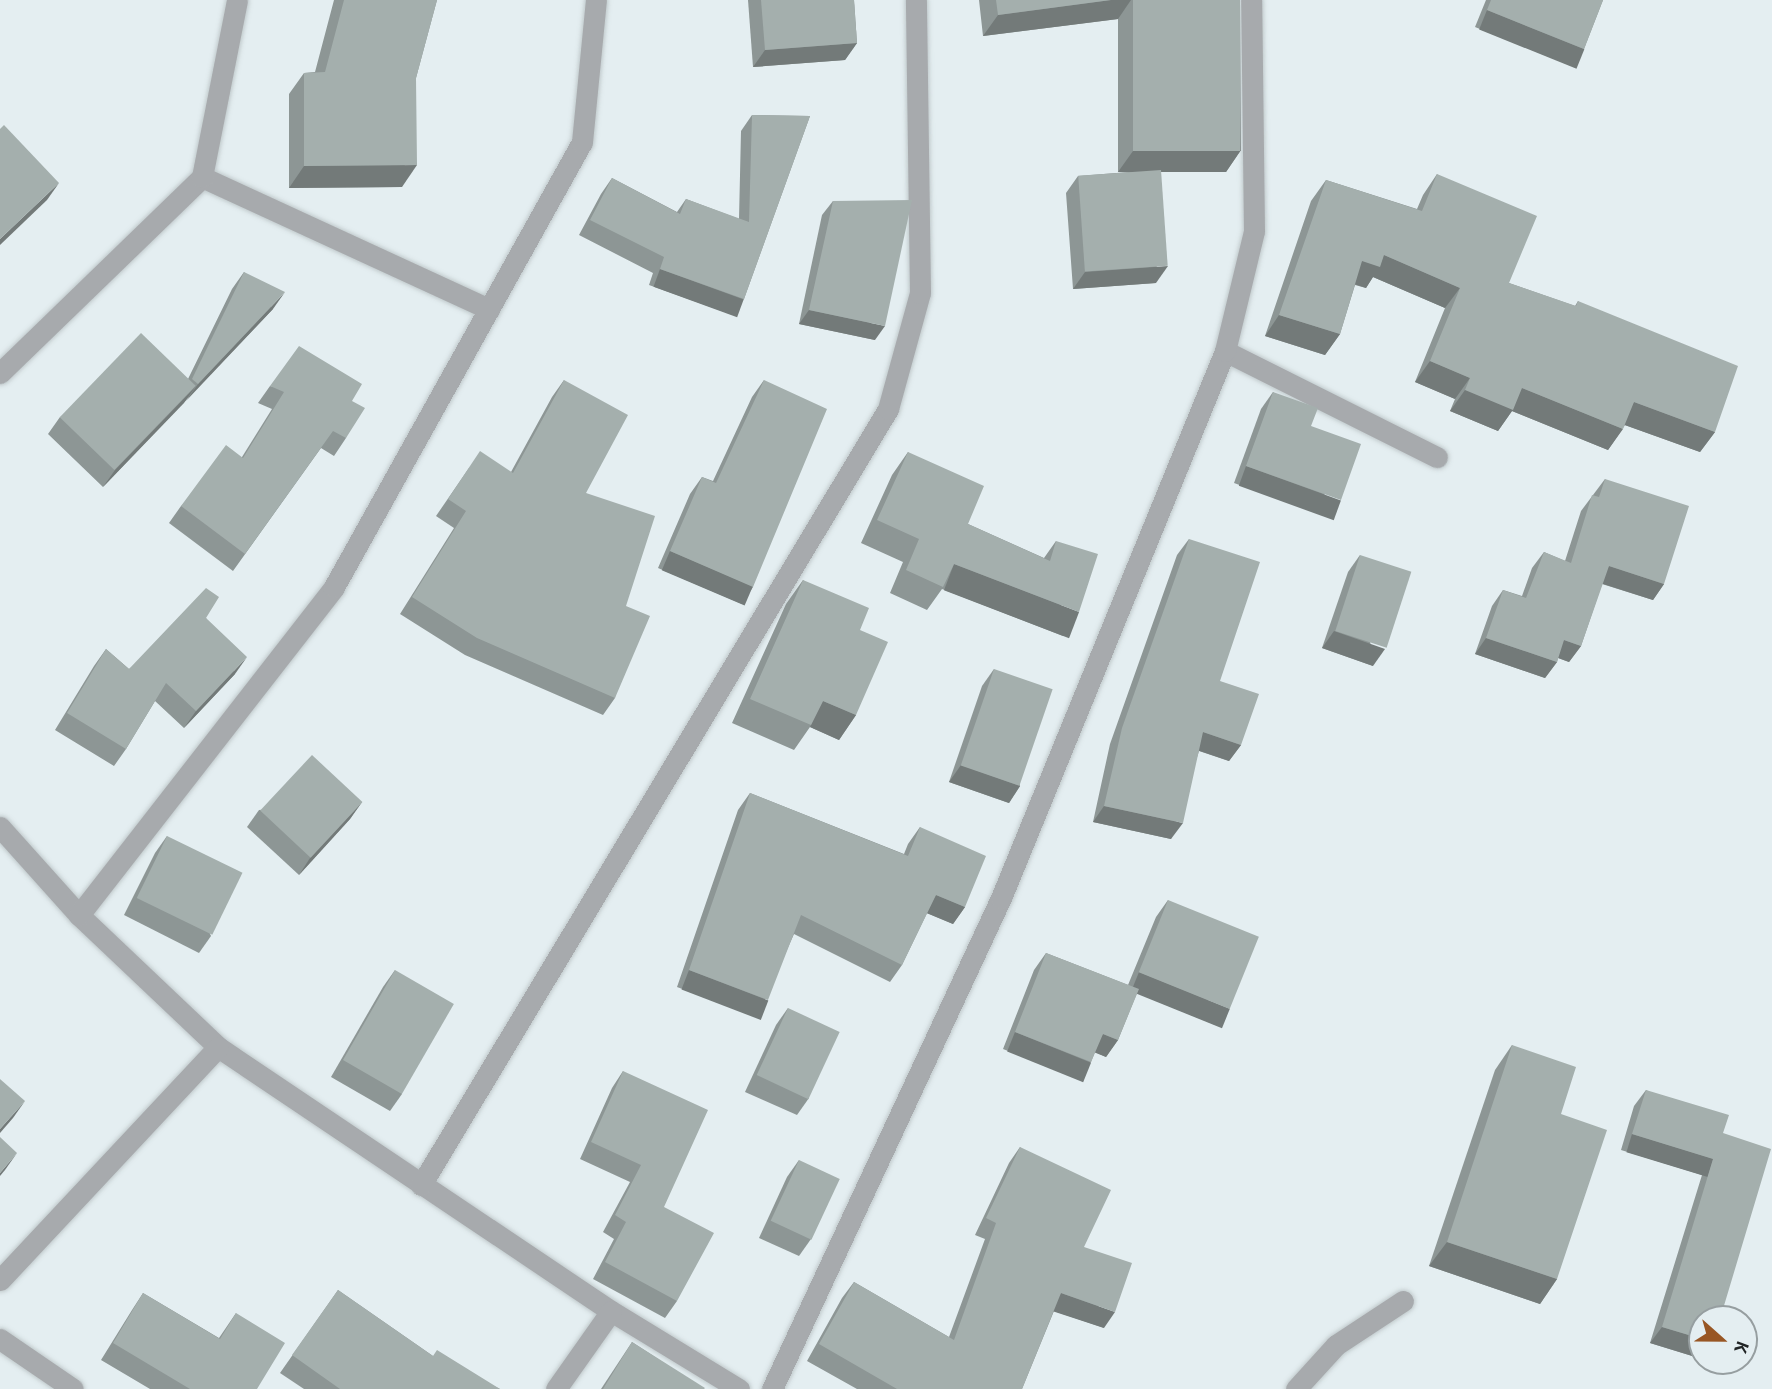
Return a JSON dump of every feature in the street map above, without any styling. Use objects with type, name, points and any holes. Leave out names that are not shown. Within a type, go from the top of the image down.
[{"type":"street","points":[[0,373],[202,177],[236,0]]},
{"type":"street","points":[[79,915],[334,587],[582,142],[596,0]]},
{"type":"street","points":[[421,1185],[888,409],[920,293],[916,0]]},
{"type":"street","points":[[772,1389],[1001,898],[1225,351],[1254,231],[1251,0]]},
{"type":"street","points":[[202,177],[489,309]]},
{"type":"street","points":[[1225,351],[1437,457]]},
{"type":"street","points":[[0,827],[79,915],[218,1047],[611,1311],[739,1389]]},
{"type":"street","points":[[0,1280],[218,1047]]},
{"type":"street","points":[[1296,1389],[1336,1345],[1404,1301]]},
{"type":"street","points":[[556,1389],[611,1311]]},
{"type":"street","points":[[0,1339],[73,1389]]},
{"type":"building","points":[[344,0],[437,0],[416,78],[417,165],[304,166],[304,73],[325,72]]},
{"type":"building","points":[[761,0],[854,0],[857,43],[765,50]]},
{"type":"building","points":[[996,0],[1111,0],[998,15]]},
{"type":"building","points":[[1133,0],[1240,0],[1240,151],[1133,151]]},
{"type":"building","points":[[1491,0],[1603,0],[1584,49],[1487,10]]},
{"type":"building","points":[[752,115],[810,116],[744,299],[660,269],[664,257],[590,220],[612,178],[680,214],[686,199],[749,222]]},
{"type":"building","points":[[4,125],[59,183],[0,239],[0,129]]},
{"type":"building","points":[[1161,170],[1168,266],[1085,272],[1078,176]]},
{"type":"building","points":[[1437,174],[1537,216],[1509,283],[1576,306],[1578,301],[1738,366],[1715,432],[1634,402],[1623,429],[1522,388],[1513,410],[1465,390],[1470,378],[1430,361],[1460,288],[1384,255],[1380,267],[1362,261],[1340,334],[1279,315],[1326,180],[1422,211]]},
{"type":"building","points":[[912,200],[885,326],[809,310],[833,201]]},
{"type":"building","points":[[244,272],[285,292],[198,384],[192,379]]},
{"type":"building","points":[[141,333],[196,386],[114,470],[60,417]]},
{"type":"building","points":[[299,346],[362,384],[352,401],[365,408],[346,438],[333,431],[245,554],[181,506],[226,445],[243,458],[284,392],[270,386]]},
{"type":"building","points":[[564,380],[628,415],[586,493],[655,516],[626,606],[650,616],[615,698],[477,638],[412,597],[466,511],[448,499],[480,451],[513,473]]},
{"type":"building","points":[[764,380],[827,409],[753,587],[670,551],[702,477],[716,483]]},
{"type":"building","points":[[1273,392],[1318,408],[1311,426],[1361,444],[1341,500],[1246,466]]},
{"type":"building","points":[[908,452],[984,486],[968,524],[1050,561],[1056,541],[1098,554],[1079,612],[954,564],[943,587],[906,570],[919,539],[877,520]]},
{"type":"building","points":[[1605,479],[1689,506],[1664,584],[1609,566],[1581,646],[1564,640],[1557,662],[1486,638],[1503,590],[1526,598],[1544,552],[1571,563],[1592,495],[1599,497]]},
{"type":"building","points":[[1189,539],[1260,562],[1220,681],[1259,694],[1241,745],[1203,732],[1183,823],[1104,806],[1122,728]]},
{"type":"building","points":[[1360,555],[1411,572],[1387,648],[1335,631]]},
{"type":"building","points":[[803,580],[869,608],[860,630],[888,642],[856,715],[823,701],[811,725],[750,699]]},
{"type":"building","points":[[206,588],[219,597],[206,618],[247,657],[196,711],[166,683],[126,749],[67,713],[106,649],[129,669]]},
{"type":"building","points":[[994,669],[1053,689],[1019,786],[961,765]]},
{"type":"building","points":[[312,755],[362,802],[311,858],[260,811]]},
{"type":"building","points":[[750,793],[908,856],[920,827],[986,856],[965,907],[936,895],[902,965],[801,915],[768,1000],[689,970]]},
{"type":"building","points":[[167,836],[242,873],[212,935],[137,898]]},
{"type":"building","points":[[1168,900],[1259,937],[1230,1009],[1139,972]]},
{"type":"building","points":[[1046,953],[1139,989],[1118,1040],[1103,1034],[1091,1062],[1015,1032]]},
{"type":"building","points":[[395,970],[454,1004],[402,1094],[343,1060]]},
{"type":"building","points":[[788,1008],[840,1032],[808,1099],[757,1075]]},
{"type":"building","points":[[1512,1045],[1576,1067],[1561,1114],[1607,1130],[1557,1279],[1447,1242]]},
{"type":"building","points":[[623,1071],[708,1110],[664,1207],[714,1233],[677,1301],[605,1262],[626,1222],[615,1215],[641,1165],[591,1142]]},
{"type":"building","points":[[0,1079],[25,1101],[0,1129]]},
{"type":"building","points":[[1646,1090],[1729,1115],[1723,1133],[1771,1149],[1724,1305],[1688,1305],[1688,1335],[1662,1327],[1713,1159],[1632,1134]]},
{"type":"building","points":[[0,1137],[17,1153],[0,1173]]},
{"type":"building","points":[[1020,1147],[1111,1190],[1084,1247],[1132,1263],[1115,1312],[1061,1293],[1022,1389],[897,1389],[819,1344],[854,1282],[954,1340],[996,1223],[986,1218]]},
{"type":"building","points":[[799,1160],[840,1179],[811,1240],[771,1221]]},
{"type":"building","points":[[338,1290],[433,1356],[437,1350],[500,1389],[340,1389],[292,1355]]},
{"type":"building","points":[[143,1293],[220,1339],[236,1313],[285,1343],[257,1389],[190,1389],[113,1343]]},
{"type":"building","points":[[632,1342],[705,1388],[603,1389]]}]
